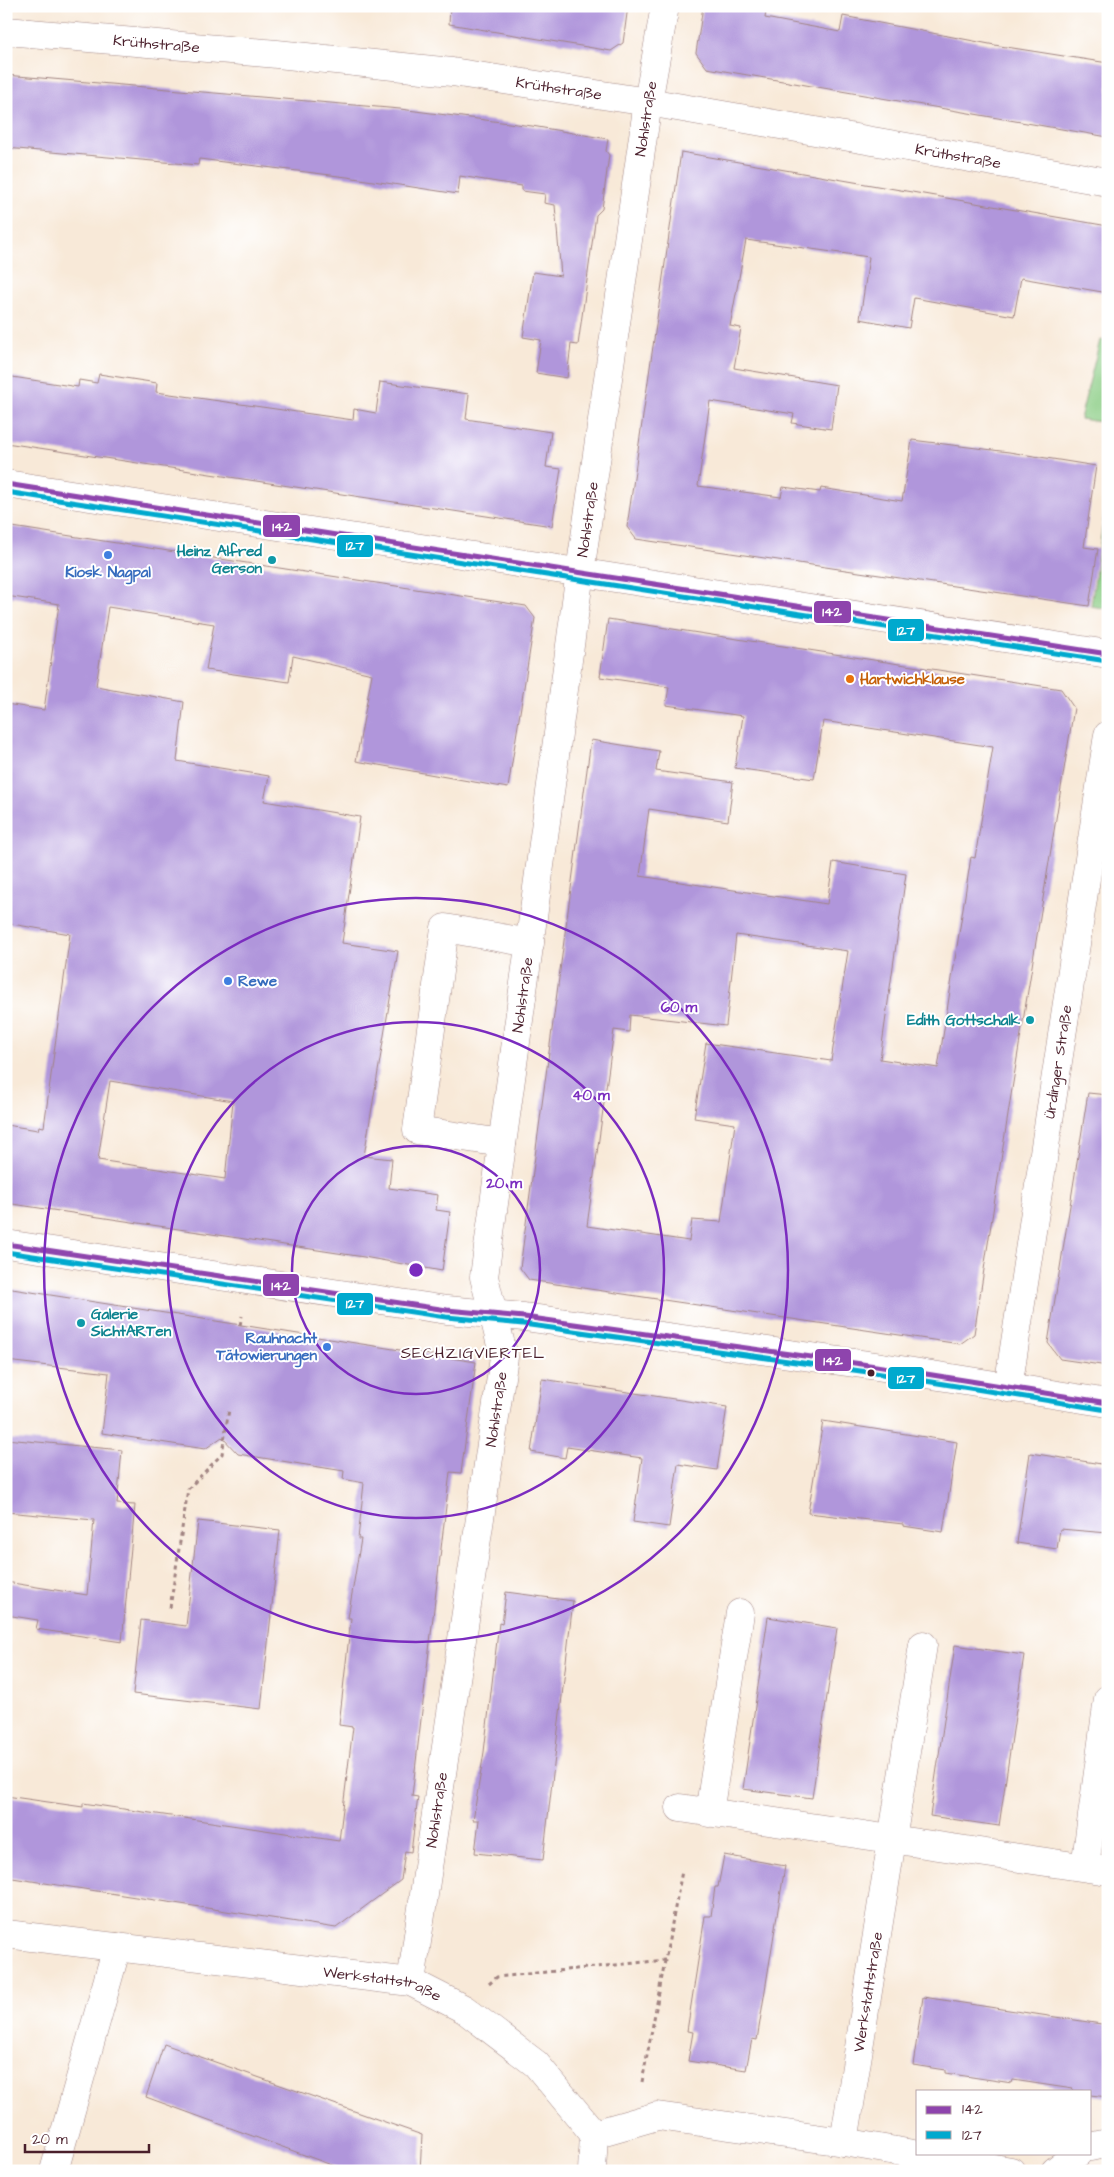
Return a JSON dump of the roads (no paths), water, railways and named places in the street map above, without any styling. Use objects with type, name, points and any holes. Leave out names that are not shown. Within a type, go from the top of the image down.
[{"type":"street","name":"Nohlstraße","points":[[411,1982],[504,1357],[484,1277],[580,572],[648,102],[665,6]]},
{"type":"street","name":"Krüthstraße","points":[[6,31],[277,54],[452,72],[648,102],[1108,182]]},
{"type":"street","points":[[6,484],[1108,654]]},
{"type":"street","name":"Ürdinger Straße","points":[[1008,1388],[1108,735]]},
{"type":"street","points":[[502,1143],[417,1130],[445,928],[530,943]]},
{"type":"street","points":[[6,1244],[494,1316],[533,1319],[876,1366],[1108,1403]]},
{"type":"street","points":[[709,1813],[740,1613]]},
{"type":"street","name":"Werkstattstraße","points":[[844,2142],[923,1645]]},
{"type":"street","points":[[680,1808],[1097,1869],[1108,1700]]},
{"type":"street","name":"Werkstattstraße","points":[[6,1934],[411,1982],[464,2009],[536,2064],[594,2134]]},
{"type":"street","points":[[54,2171],[117,1947]]},
{"type":"street","points":[[592,2171],[594,2134],[657,2116],[844,2142],[1011,2171]]},
{"type":"street","points":[[1092,2147],[1108,2143]]},
{"type":"street","points":[[1055,2171],[1077,2154]]},
{"type":"place","name":"Kiosk Nagpal","points":[[108,555]]},
{"type":"place","name":"Heinz Alfred Gerson","points":[[272,560]]},
{"type":"place","name":"Hartwichklause","points":[[850,679]]},
{"type":"place","name":"Rewe","points":[[228,981]]},
{"type":"place","name":"Edith Gottschalk","points":[[1030,1020]]},
{"type":"place","name":"Galerie SichtARTen","points":[[81,1323]]},
{"type":"place","name":"Rauhnacht Tätowierungen","points":[[327,1347]]},
{"type":"district","name":"SECHZIGVIERTEL","points":[[473,1353]]}]
